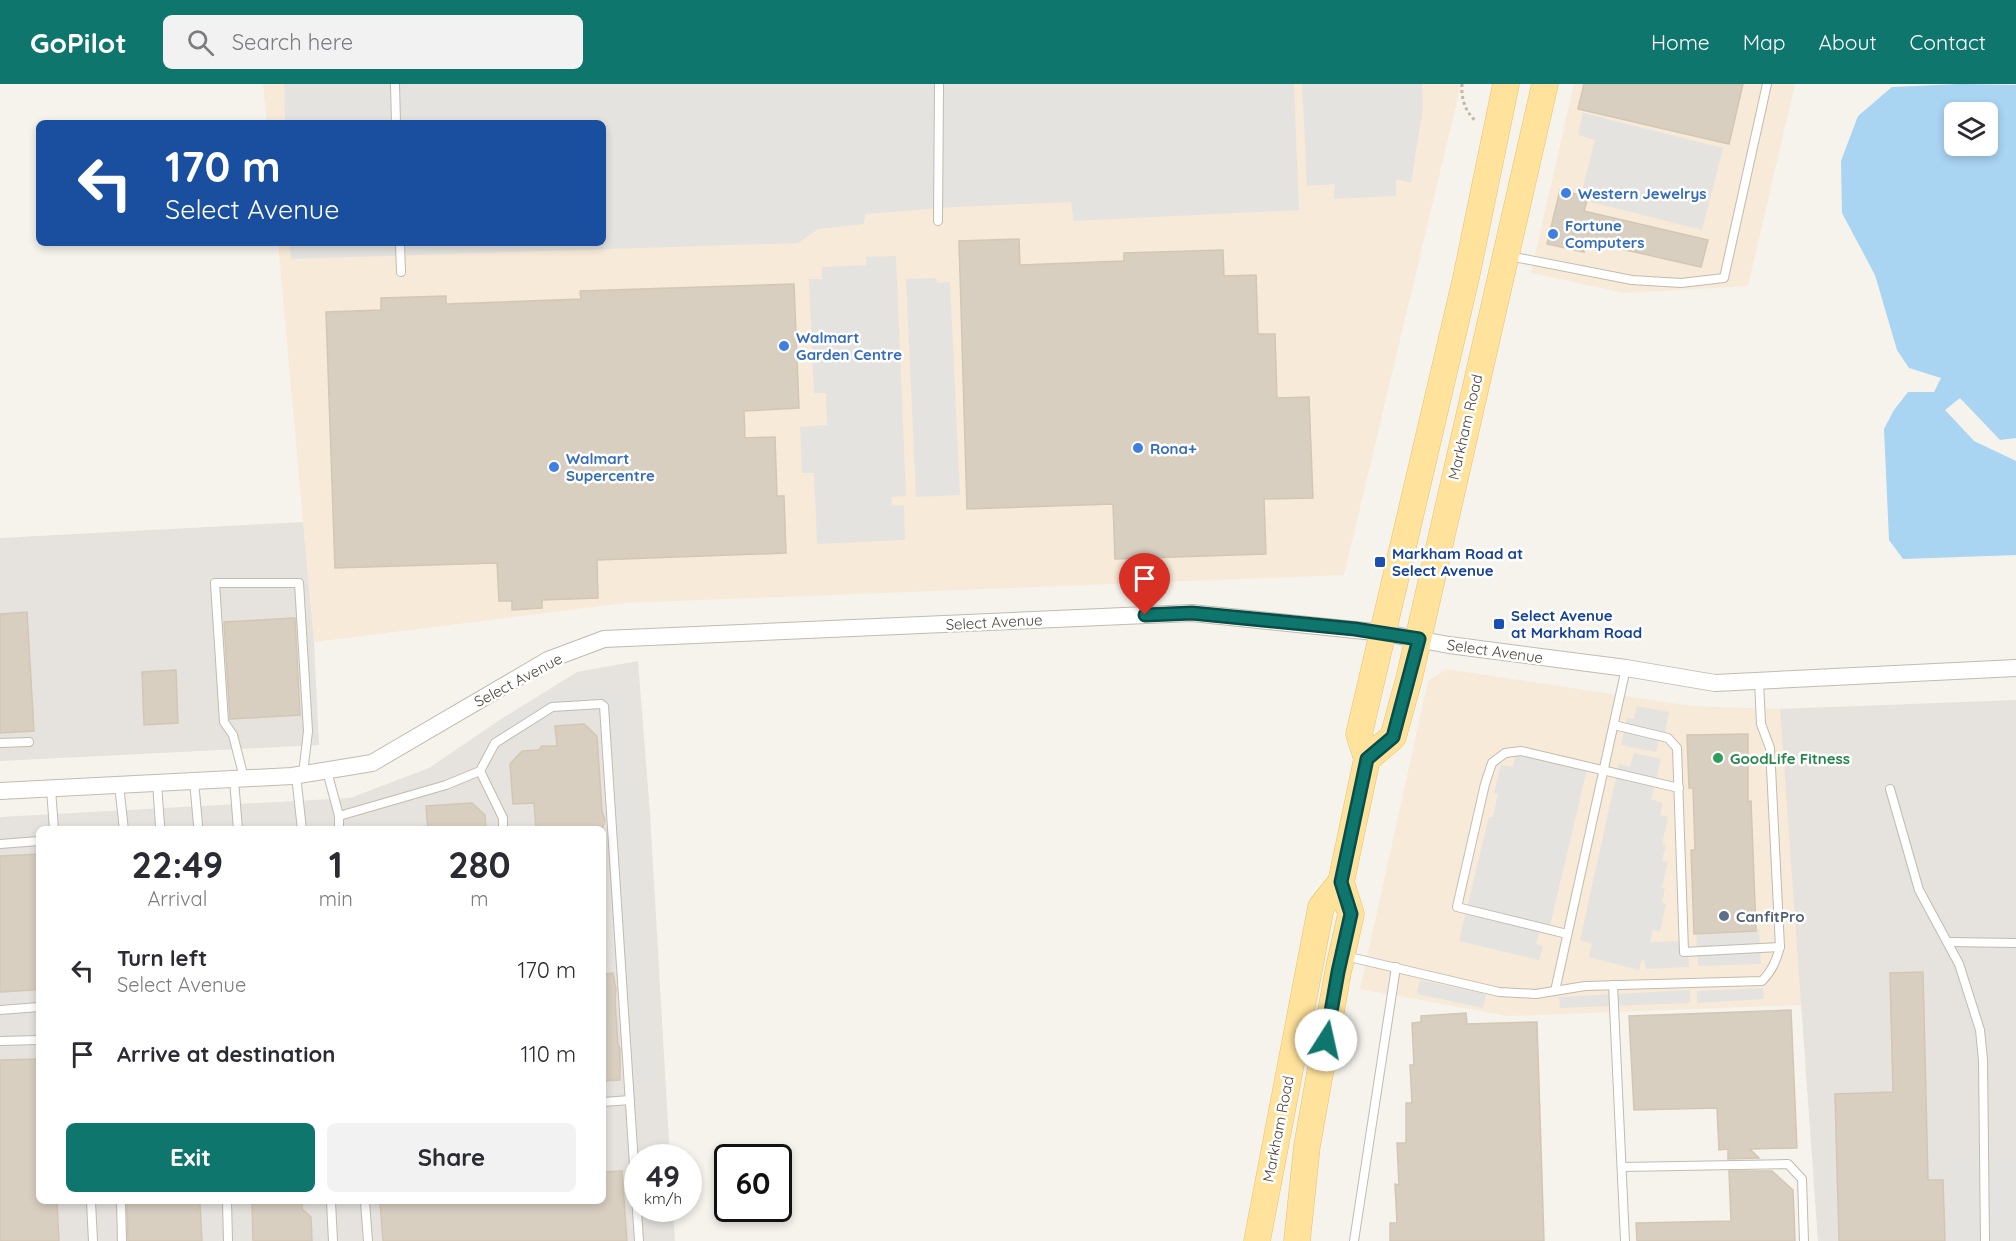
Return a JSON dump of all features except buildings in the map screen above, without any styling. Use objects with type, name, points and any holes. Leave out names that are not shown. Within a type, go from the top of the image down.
[{"type":"main road","name":"Markham Road","points":[[1257,1241],[1322,907],[1341,882],[1367,759],[1359,734],[1466,278],[1506,84]]},
{"type":"main road","name":"Markham Road","points":[[1367,759],[1393,737],[1419,639],[1446,509],[1545,84]]},
{"type":"main road","name":"Markham Road","points":[[1297,1241],[1307,1146],[1341,955],[1351,914],[1341,882]]},
{"type":"street","name":"Select Avenue","points":[[0,791],[300,775],[372,762],[548,660],[604,639],[1192,613],[1384,633],[1449,645],[1626,668],[1715,683],[2016,668]]},
{"type":"lane","points":[[395,84],[396,120]]},
{"type":"lane","points":[[938,221],[939,84]]},
{"type":"lane","points":[[1505,255],[1632,280],[1681,283],[1724,278],[1767,84]]},
{"type":"lane","points":[[400,246],[401,272]]},
{"type":"lane","points":[[238,826],[239,779],[233,735],[224,722],[216,583],[299,583],[308,731],[300,775],[302,826]]},
{"type":"lane","points":[[1555,991],[1626,668]]},
{"type":"lane","points":[[1341,955],[1499,992],[1536,994],[1585,986],[1762,981],[1776,962],[1780,947],[1770,748],[1761,724],[1759,681]]},
{"type":"lane","points":[[339,816],[446,785],[480,771],[495,743],[552,707],[601,704],[604,706],[639,1241]]},
{"type":"lane","points":[[1614,725],[1668,738],[1677,748],[1684,952],[1780,947]]},
{"type":"lane","points":[[0,743],[29,742]]},
{"type":"lane","points":[[1568,934],[1457,907],[1487,775],[1492,763],[1505,753],[1521,751],[1679,788]]},
{"type":"lane","points":[[327,771],[339,816],[339,826]]},
{"type":"lane","points":[[480,771],[503,818],[503,826]]},
{"type":"lane","points":[[194,781],[198,825]]},
{"type":"lane","points":[[157,783],[160,826]]},
{"type":"lane","points":[[119,785],[124,826]]},
{"type":"lane","points":[[51,789],[54,826]]},
{"type":"lane","points":[[1890,789],[1919,890],[1959,964],[1980,1030],[1983,1060],[1985,1241]]},
{"type":"lane","points":[[0,844],[36,841]]},
{"type":"lane","points":[[1948,942],[2016,943]]},
{"type":"lane","points":[[1354,1241],[1396,967]]},
{"type":"lane","points":[[1614,985],[1625,1241]]},
{"type":"lane","points":[[0,1010],[36,1007]]},
{"type":"lane","points":[[0,1041],[36,1040]]},
{"type":"lane","points":[[606,1102],[630,1100]]},
{"type":"lane","points":[[1622,1167],[1788,1164],[1802,1179],[1804,1241]]},
{"type":"lane","points":[[90,1204],[93,1241]]},
{"type":"lane","points":[[121,1204],[122,1241]]},
{"type":"lane","points":[[227,1204],[228,1241]]},
{"type":"lane","points":[[331,1204],[333,1241]]},
{"type":"lane","points":[[365,1204],[368,1241]]},
{"type":"path","points":[[1462,84],[1461,91],[1466,108],[1476,121]]},
{"type":"shaded area","points":[[263,84],[1461,84],[1344,575],[625,603],[314,642],[278,246],[606,246],[606,120],[267,120]]},
{"type":"shaded area","points":[[284,84],[1294,84],[1299,210],[1074,221],[1071,202],[955,207],[865,214],[864,224],[818,229],[798,243],[291,259],[290,246],[606,246],[606,120],[285,120]]},
{"type":"shaded area","points":[[1302,84],[1422,84],[1423,107],[1411,183],[1396,179],[1396,196],[1334,199],[1335,184],[1307,186]]},
{"type":"shaded area","points":[[1574,84],[1795,84],[1748,286],[1625,293],[1531,273]]},
{"type":"shaded area","points":[[1583,113],[1723,148],[1702,230],[1591,202],[1593,191],[1583,188],[1595,140],[1578,135]]},
{"type":"shaded area","points":[[896,256],[906,496],[891,497],[892,506],[904,505],[905,540],[817,544],[814,473],[802,473],[800,427],[827,425],[826,393],[814,393],[809,279],[822,279],[822,267],[866,265],[866,257]]},
{"type":"shaded area","points":[[936,278],[937,283],[950,282],[960,495],[916,497],[906,279]]},
{"type":"shaded area","points":[[303,522],[314,642],[319,745],[0,761],[0,538]]},
{"type":"shaded area","points":[[638,661],[650,813],[669,1144],[624,1144],[624,1222],[674,1222],[675,1241],[0,1241],[0,817],[350,798],[429,768],[501,719],[577,672]]},
{"type":"shaded area","points":[[1446,669],[1691,706],[1780,709],[1802,1005],[1508,1016],[1360,989],[1428,681]]},
{"type":"shaded area","points":[[599,678],[605,700],[627,693],[651,1082],[630,1084],[610,713],[557,717],[505,747],[495,729],[514,712]]},
{"type":"shaded area","points":[[2016,700],[2016,1241],[1818,1241],[1780,709]]},
{"type":"shaded area","points":[[1637,706],[1669,712],[1663,741],[1659,740],[1656,752],[1621,745],[1627,718],[1634,719]]},
{"type":"shaded area","points":[[1516,752],[1587,769],[1548,934],[1539,933],[1536,944],[1543,946],[1539,960],[1459,941],[1489,817],[1493,817],[1498,794],[1494,793],[1501,765],[1513,767]]},
{"type":"shaded area","points":[[1634,753],[1661,759],[1651,799],[1663,803],[1660,815],[1668,817],[1662,844],[1666,845],[1662,860],[1668,862],[1662,887],[1665,888],[1662,902],[1666,904],[1660,931],[1653,930],[1650,942],[1688,941],[1689,967],[1646,969],[1644,960],[1641,961],[1639,970],[1589,957],[1592,944],[1580,940],[1619,764],[1630,767]]},
{"type":"shaded area","points":[[1759,929],[1761,964],[1698,966],[1696,932]]},
{"type":"shaded area","points":[[1420,980],[1486,994],[1483,1008],[1417,994]]},
{"type":"shaded area","points":[[1763,988],[1764,999],[1697,1003],[1697,991]]},
{"type":"shaded area","points":[[1690,990],[1690,1003],[1560,1008],[1559,997]]},
{"type":"shaded area","points":[[2016,1158],[2016,1241],[1933,1241],[1933,1229],[1952,1228],[1951,1159]]},
{"type":"water","points":[[1960,84],[2016,85],[2016,438],[2000,440],[1960,398],[1945,410],[1974,441],[2016,461],[2016,555],[1903,559],[1889,540],[1884,429],[1894,410],[1908,392],[1934,392],[1941,378],[1909,368],[1897,350],[1875,275],[1842,213],[1841,161],[1858,116],[1892,87]]},
{"type":"place","name":"Western Jewelrys","points":[[1566,193]]},
{"type":"place","name":"Fortune Computers","points":[[1553,234]]},
{"type":"place","name":"Walmart Garden Centre","points":[[784,346]]},
{"type":"place","name":"Rona+","points":[[1138,448]]},
{"type":"place","name":"Walmart Supercentre","points":[[554,467]]},
{"type":"place","name":"Markham Road at Select Avenue","points":[[1380,562]]},
{"type":"place","name":"Select Avenue at Markham Road","points":[[1499,624]]},
{"type":"place","name":"GoodLife Fitness","points":[[1718,758]]},
{"type":"place","name":"CanfitPro","points":[[1724,916]]},
{"type":"route","points":[[1145,615],[1192,613],[1355,629],[1419,639],[1393,737],[1367,759],[1341,882],[1351,914],[1341,955],[1326,1040]]}]
